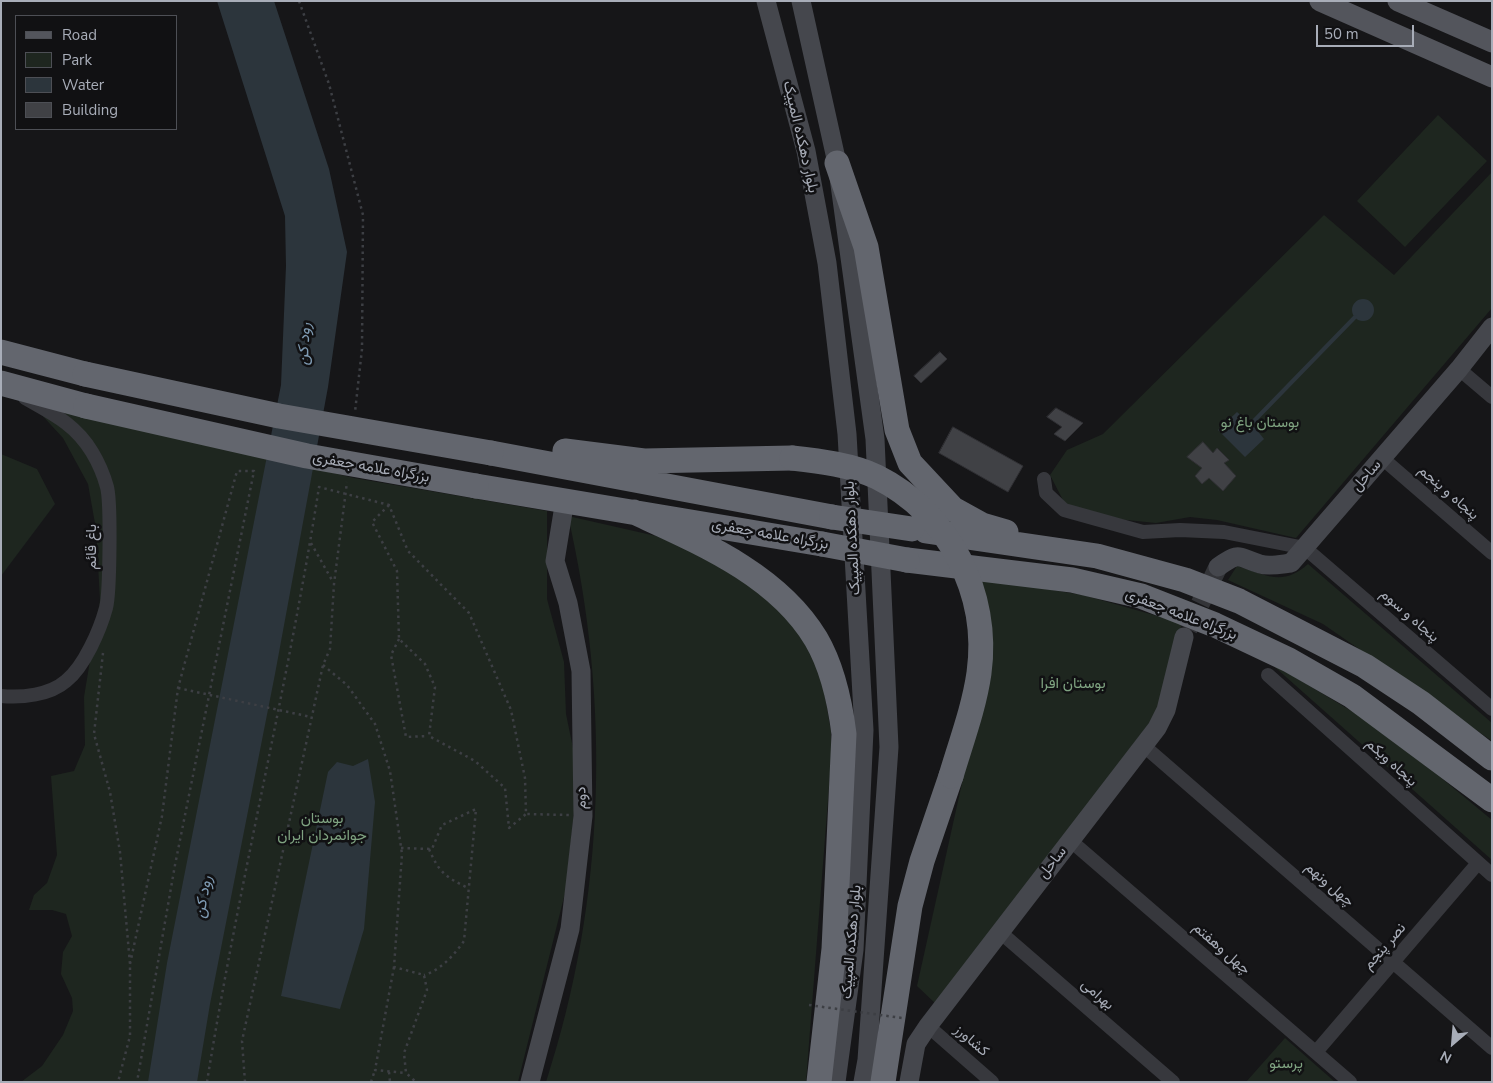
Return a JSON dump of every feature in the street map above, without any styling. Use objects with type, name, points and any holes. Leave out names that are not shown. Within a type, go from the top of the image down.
[{"type":"highway","points":[[837,163],[866,247],[897,430],[910,463],[953,509],[982,525],[1098,556]]},
{"type":"highway","name":"بزرگراه علامه جعفری","points":[[1,352],[85,374],[279,416],[491,453],[832,517],[1098,556],[1185,580],[1239,601],[1315,639],[1365,666],[1389,682],[1492,758]]},
{"type":"highway","name":"بزرگراه علامه جعفری","points":[[1,383],[86,406],[307,456],[908,560],[1072,580],[1141,596],[1215,625],[1289,660],[1352,696],[1492,800]]},
{"type":"highway","points":[[491,453],[558,451],[644,460],[792,458],[846,467],[876,477],[905,494],[943,531],[956,549],[976,603],[980,635],[979,673],[951,776],[922,861],[910,906],[883,1082]]},
{"type":"highway","points":[[634,512],[699,541],[759,579],[798,613],[817,640],[830,671],[840,702],[844,734],[834,949],[819,1082]]},
{"type":"main road","name":"بلوار دهکده المپیک","points":[[766,1],[806,151],[827,264],[847,434],[864,730],[854,950],[836,1082]]},
{"type":"main road","name":"بلوار دهکده المپیک","points":[[801,1],[837,163],[875,438],[889,747],[867,1060],[863,1082]]},
{"type":"main road","points":[[1320,1],[1492,77]]},
{"type":"main road","points":[[1398,1],[1492,42]]},
{"type":"main road","name":"ساحل","points":[[1218,567],[1230,558],[1244,556],[1261,565],[1291,563],[1459,369],[1492,328]]},
{"type":"main road","name":"دوم","points":[[530,1082],[570,929],[583,816],[581,671],[568,603],[555,561],[563,512]]},
{"type":"main road","name":"ساحل","points":[[909,1082],[916,1044],[928,1026],[1157,728],[1166,710],[1184,637]]},
{"type":"street","points":[[1459,369],[1492,397]]},
{"type":"street","name":"باغ قائم","points":[[1,383],[72,425],[92,453],[107,488],[109,554],[106,607],[98,632],[86,656],[68,681],[50,692],[1,696]]},
{"type":"street","name":"پنجاه و پنجم","points":[[1382,458],[1492,553]]},
{"type":"street","points":[[1044,479],[1046,493],[1064,510],[1142,532],[1180,530],[1224,532],[1305,548]]},
{"type":"street","name":"پنجاه و سوم","points":[[1305,548],[1492,709]]},
{"type":"street","name":"پنجاه ویکم","points":[[1268,675],[1492,875]]},
{"type":"street","name":"چهل ونهم","points":[[1144,746],[1492,1048]]},
{"type":"street","name":"چهل وهفتم","points":[[1071,840],[1350,1082]]},
{"type":"street","name":"نصر پنجم","points":[[1316,1052],[1478,863]]},
{"type":"street","name":"بهرامی","points":[[1000,932],[1173,1082]]},
{"type":"street","name":"کشاورز","points":[[928,1026],[992,1082]]},
{"type":"path","points":[[299,1],[330,84],[362,215],[362,349],[355,416]]},
{"type":"path","points":[[130,964],[162,816],[178,688],[237,470],[254,471],[175,865],[137,1082]]},
{"type":"path","points":[[245,1082],[242,1041],[323,665],[330,649],[334,584],[348,474]]},
{"type":"path","points":[[207,1082],[238,902],[310,542],[319,487],[389,506]]},
{"type":"path","points":[[389,506],[372,522],[397,571],[399,639],[391,655],[406,737],[429,736],[475,761],[505,788],[510,828],[526,814],[583,816]]},
{"type":"path","points":[[389,506],[408,551],[469,613],[511,710],[525,778],[526,814]]},
{"type":"path","points":[[310,542],[334,584]]},
{"type":"path","points":[[399,639],[425,664],[435,687],[429,736]]},
{"type":"path","points":[[103,650],[94,734],[110,792],[120,852],[130,964],[130,1036],[118,1082]]},
{"type":"path","points":[[323,665],[347,685],[375,724],[390,771],[401,848],[394,967],[375,1070],[371,1082]]},
{"type":"path","points":[[178,688],[312,717]]},
{"type":"path","points":[[394,967],[424,975],[430,973],[452,956],[464,941],[476,809],[442,824],[432,850],[401,848]]},
{"type":"path","points":[[429,849],[437,868],[446,877],[468,888]]},
{"type":"path","points":[[406,1073],[404,1054],[427,990],[424,975]]},
{"type":"path","points":[[809,1005],[902,1018]]},
{"type":"path","points":[[375,1070],[406,1073],[416,1082]]},
{"type":"path","points":[[389,1072],[390,1082]]},
{"type":"green space","points":[[1438,115],[1487,161],[1405,247],[1357,201]]},
{"type":"green space","name":"بوستان باغ نو","points":[[1492,172],[1492,308],[1296,538],[1217,520],[1190,517],[1156,523],[1117,519],[1065,504],[1050,475],[1067,450],[1103,434],[1324,215],[1394,275]]},
{"type":"green space","name":"بوستان جوانمردان ایران","points":[[27,399],[354,478],[547,511],[547,599],[564,662],[566,714],[578,772],[566,889],[518,1082],[21,1082],[42,1066],[63,1035],[73,1011],[72,998],[61,974],[63,952],[72,936],[66,914],[52,910],[29,910],[34,895],[47,883],[57,855],[51,776],[74,771],[85,745],[84,697],[100,600],[96,529],[88,484],[63,438]]},
{"type":"green space","points":[[1,454],[37,469],[55,504],[1,576]]},
{"type":"green space","points":[[568,516],[656,536],[700,554],[744,578],[808,639],[822,679],[831,731],[831,761],[806,1082],[546,1082],[566,1013],[581,943],[591,872],[596,800],[596,729],[591,658],[582,587]]},
{"type":"green space","points":[[1308,564],[1492,723],[1492,741],[1323,624],[1228,580],[1237,566],[1274,577],[1282,577],[1299,571]]},
{"type":"green space","name":"بوستان افرا","points":[[977,578],[1083,595],[1182,623],[1162,706],[937,1005],[917,986],[986,675]]},
{"type":"green space","points":[[1268,661],[1358,715],[1439,776],[1492,820],[1492,860]]},
{"type":"green space","name":"پرستو","points":[[1285,1038],[1335,1082],[1246,1082]]},
{"type":"water","name":"رود کن","points":[[217,1],[274,1],[329,169],[347,252],[328,387],[275,674],[210,1004],[197,1082],[148,1082],[167,963],[281,385],[286,266],[285,216]]},
{"type":"water","points":[[1363,299],[1371,302],[1374,310],[1371,318],[1363,321],[1355,318],[1352,310],[1355,302]]},
{"type":"water","points":[[1237,412],[1264,439],[1245,457],[1218,430]]},
{"type":"water","points":[[368,759],[375,802],[364,929],[340,1009],[281,996],[328,772],[337,762],[353,766]]},
{"type":"building","points":[[940,352],[947,359],[921,383],[914,376]]},
{"type":"building","points":[[1056,408],[1083,423],[1065,441],[1054,434],[1062,427],[1047,417]]},
{"type":"building","points":[[953,427],[1023,466],[1008,492],[939,453]]},
{"type":"building","points":[[1203,442],[1213,453],[1217,448],[1229,460],[1224,463],[1236,476],[1223,491],[1209,478],[1202,484],[1195,476],[1202,468],[1187,457]]},
{"type":"waterway","points":[[1251,424],[1355,317]]},
{"type":"tunnel","points":[[1188,629],[1218,567]]}]
